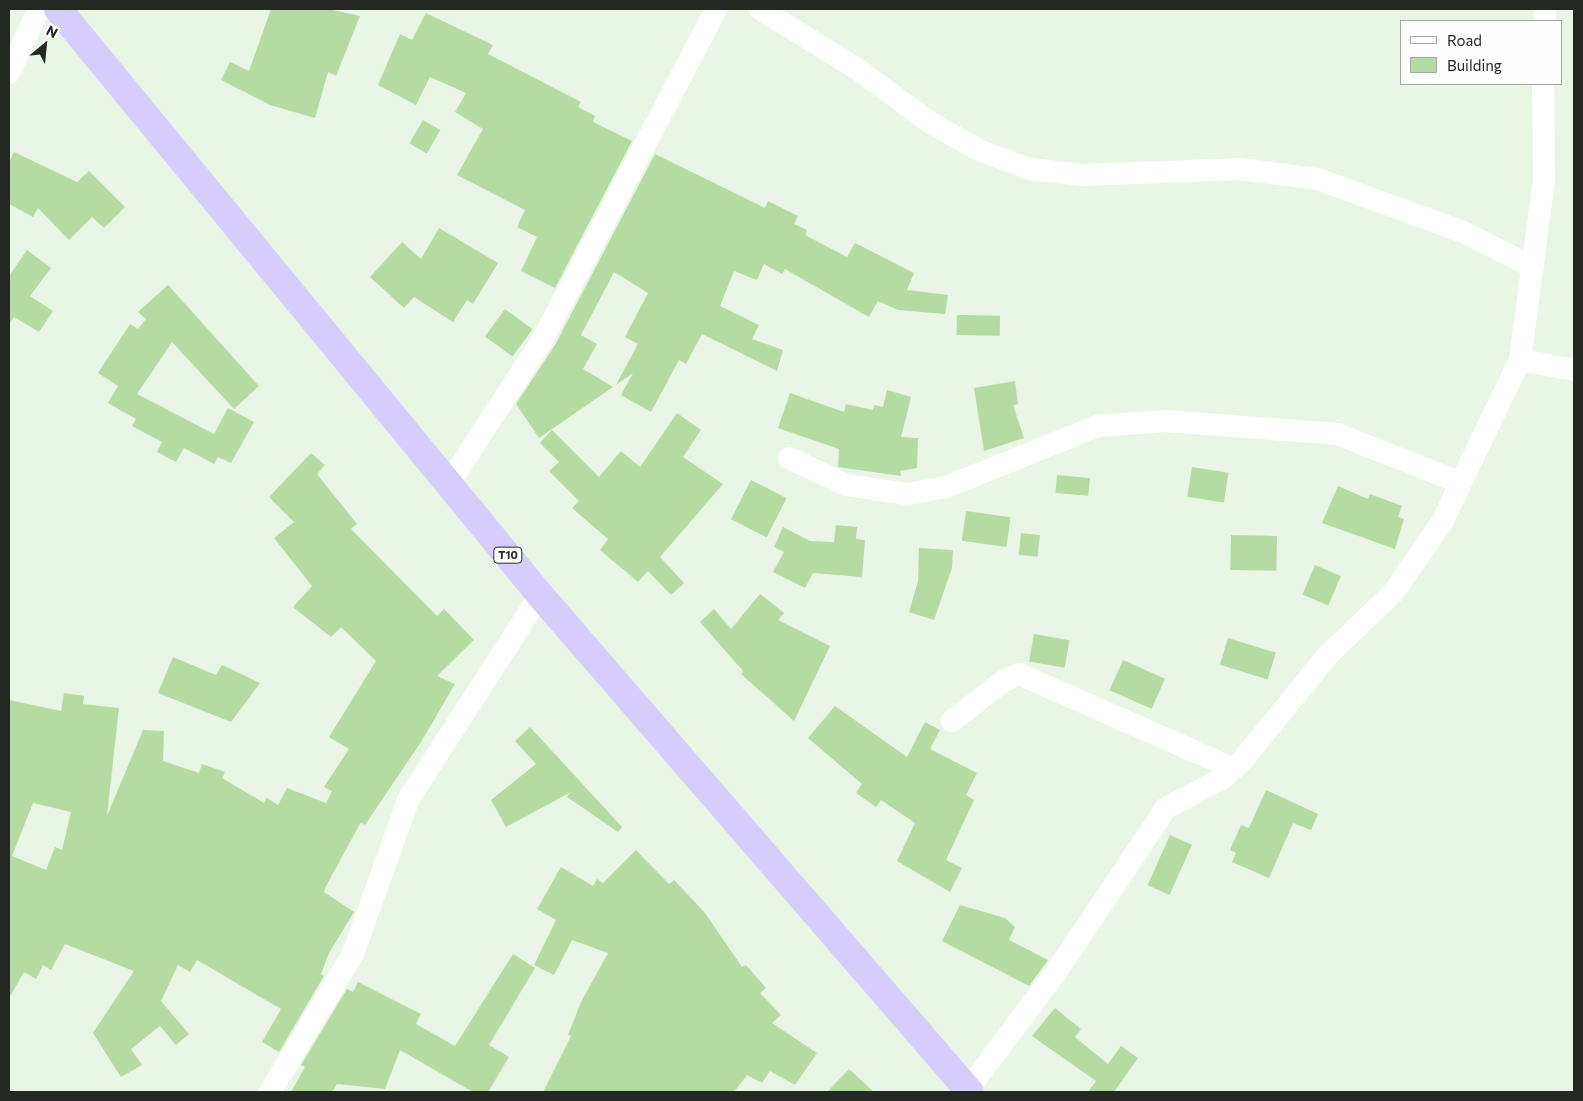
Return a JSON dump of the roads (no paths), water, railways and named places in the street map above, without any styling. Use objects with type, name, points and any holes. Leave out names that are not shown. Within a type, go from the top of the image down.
[{"type":"highway","name":"T10","points":[[58,9],[450,482],[540,595],[967,1091]]},
{"type":"street","points":[[9,72],[39,9]]},
{"type":"street","points":[[450,482],[543,339],[716,9]]},
{"type":"street","points":[[760,9],[856,68],[931,123],[981,151],[1030,170],[1083,176],[1240,169],[1318,179],[1463,232],[1529,265]]},
{"type":"street","points":[[967,1091],[1056,972],[1166,808],[1234,769],[1327,656],[1374,616],[1418,563],[1520,360],[1529,265],[1544,179],[1543,85]]},
{"type":"street","points":[[1520,360],[1574,370]]},
{"type":"street","points":[[789,458],[846,484],[907,494],[946,487],[1098,426],[1165,421],[1337,434],[1459,482]]},
{"type":"street","points":[[270,1092],[353,954],[408,800],[540,595]]},
{"type":"street","points":[[952,721],[1002,682],[1019,674],[1234,769]]}]
